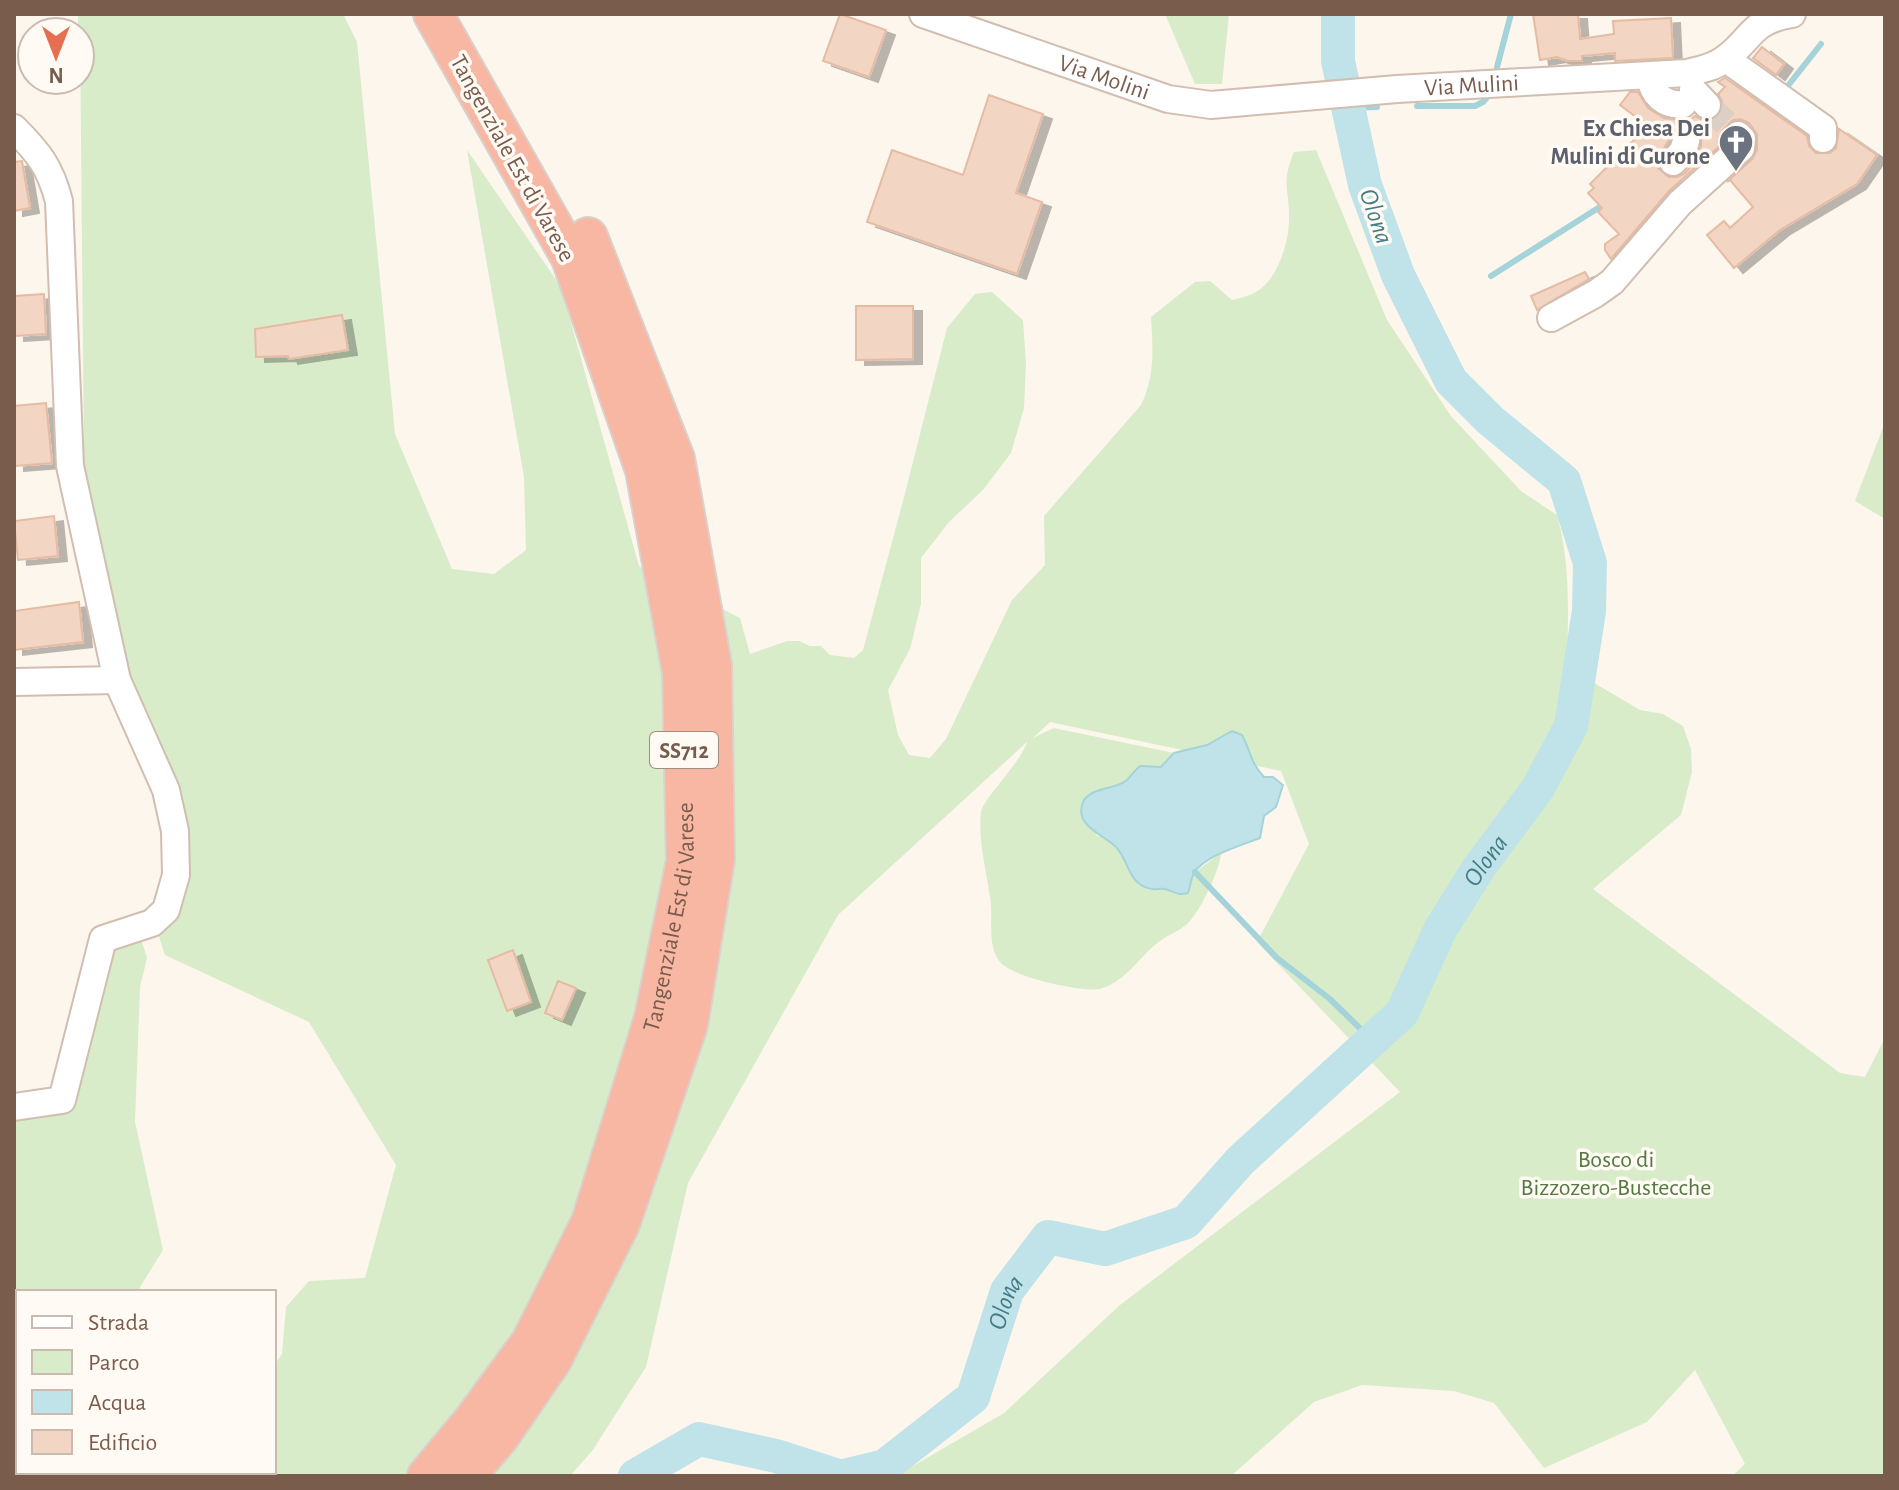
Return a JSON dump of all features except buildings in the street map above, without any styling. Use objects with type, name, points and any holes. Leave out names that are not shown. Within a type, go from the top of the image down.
[{"type":"highway","name":"Tangenziale Est di Varese","points":[[427,1476],[472,1422],[531,1342],[591,1222],[654,1018],[686,861],[682,672],[645,470],[571,258],[433,14]]},
{"type":"highway","name":"Tangenziale Est di Varese","points":[[462,14],[593,246],[675,459],[712,665],[715,859],[688,1025],[620,1224],[552,1360],[500,1436],[466,1476]]},
{"type":"street","name":"Via Molini","points":[[923,14],[1168,99],[1211,105],[1291,99]]},
{"type":"street","name":"Via Mulini","points":[[1291,99],[1397,89],[1650,76],[1688,114],[1712,66],[1726,59],[1751,30],[1767,21],[1792,14]]},
{"type":"street","points":[[1726,59],[1823,128],[1823,139]]},
{"type":"street","points":[[14,128],[41,155],[54,179],[59,201],[70,466],[117,680],[166,790],[175,831],[176,875],[166,910],[152,923],[103,939],[62,1100],[14,1107]]},
{"type":"street","points":[[1551,318],[1612,282],[1680,203],[1741,148],[1742,139],[1738,135]]},
{"type":"street","points":[[14,682],[117,680]]},
{"type":"green space","name":"Bosco di Bizzozero-Bustecche","points":[[78,14],[343,14],[357,42],[395,434],[452,569],[494,574],[526,550],[524,477],[467,150],[561,287],[639,566],[740,618],[750,654],[787,641],[821,646],[830,655],[854,658],[863,650],[947,328],[975,294],[992,292],[1023,320],[1026,364],[1024,408],[1011,453],[983,490],[949,522],[921,558],[921,604],[910,649],[888,690],[898,735],[909,755],[930,758],[946,739],[1012,600],[1045,565],[1044,516],[1141,405],[1151,373],[1151,317],[1195,282],[1210,281],[1232,300],[1263,287],[1276,270],[1287,239],[1287,180],[1294,152],[1316,150],[1387,320],[1451,416],[1521,491],[1557,515],[1567,571],[1567,667],[1640,710],[1663,714],[1683,726],[1691,749],[1692,772],[1681,815],[1593,889],[1840,1073],[1865,1077],[1885,1038],[1885,1476],[1732,1476],[1745,1464],[1695,1370],[1647,1422],[1544,1468],[1494,1403],[1454,1391],[1362,1385],[1314,1402],[1231,1476],[896,1476],[1004,1413],[1120,1305],[1400,1092],[1257,942],[1309,844],[1281,771],[1050,722],[1033,738],[1054,728],[1174,753],[1161,767],[1140,766],[1126,780],[1110,788],[1096,835],[1120,851],[1152,890],[1162,888],[1178,895],[1191,884],[1195,872],[1221,853],[1213,880],[1198,910],[1187,924],[1156,944],[1123,977],[1099,989],[1047,982],[1018,973],[1000,962],[993,947],[991,905],[981,844],[981,812],[1027,742],[838,915],[688,1183],[646,1367],[592,1451],[570,1476],[207,1476],[276,1474],[276,1363],[282,1354],[286,1307],[309,1281],[365,1278],[396,1165],[309,1022],[165,955],[158,934],[181,877],[122,672],[84,462],[81,96],[96,96],[96,16]]},
{"type":"green space","points":[[1165,14],[1229,14],[1222,84],[1195,84]]},
{"type":"green space","points":[[1885,422],[1885,519],[1855,501]]},
{"type":"green space","points":[[141,939],[147,958],[140,987],[135,1122],[163,1250],[141,1290],[16,1290],[16,1474],[98,1474],[14,1476],[14,1115],[52,1110],[109,948]]},
{"type":"water","points":[[1232,731],[1242,735],[1259,772],[1283,785],[1276,807],[1264,816],[1260,838],[1206,861],[1194,873],[1188,893],[1144,887],[1134,878],[1117,848],[1086,824],[1081,811],[1083,802],[1091,794],[1127,780],[1140,766],[1161,767],[1174,753],[1207,745]]},
{"type":"waterway","name":"Olona","points":[[844,1476],[885,1466],[973,1397],[1007,1291],[1048,1237],[1105,1249],[1186,1222],[1240,1161],[1402,1013],[1440,930],[1478,869],[1538,788],[1571,726],[1589,611],[1590,563],[1564,481],[1490,420],[1451,381],[1398,275],[1365,185],[1338,61],[1338,14]]},
{"type":"waterway","points":[[1497,67],[1511,14]]},
{"type":"waterway","points":[[1783,92],[1821,44]]},
{"type":"waterway","points":[[1417,106],[1475,106],[1489,95]]},
{"type":"waterway","points":[[1348,108],[1377,107]]},
{"type":"waterway","points":[[1491,276],[1606,203]]},
{"type":"waterway","points":[[1195,872],[1277,958],[1330,999],[1372,1040]]},
{"type":"waterway","name":"Olona","points":[[635,1476],[699,1439],[776,1456],[838,1476]]},
{"type":"tunnel","points":[[1707,105],[1738,135]]},
{"type":"place","name":"Ex Chiesa Dei Mulini di Gurone","points":[[1736,173]]}]
